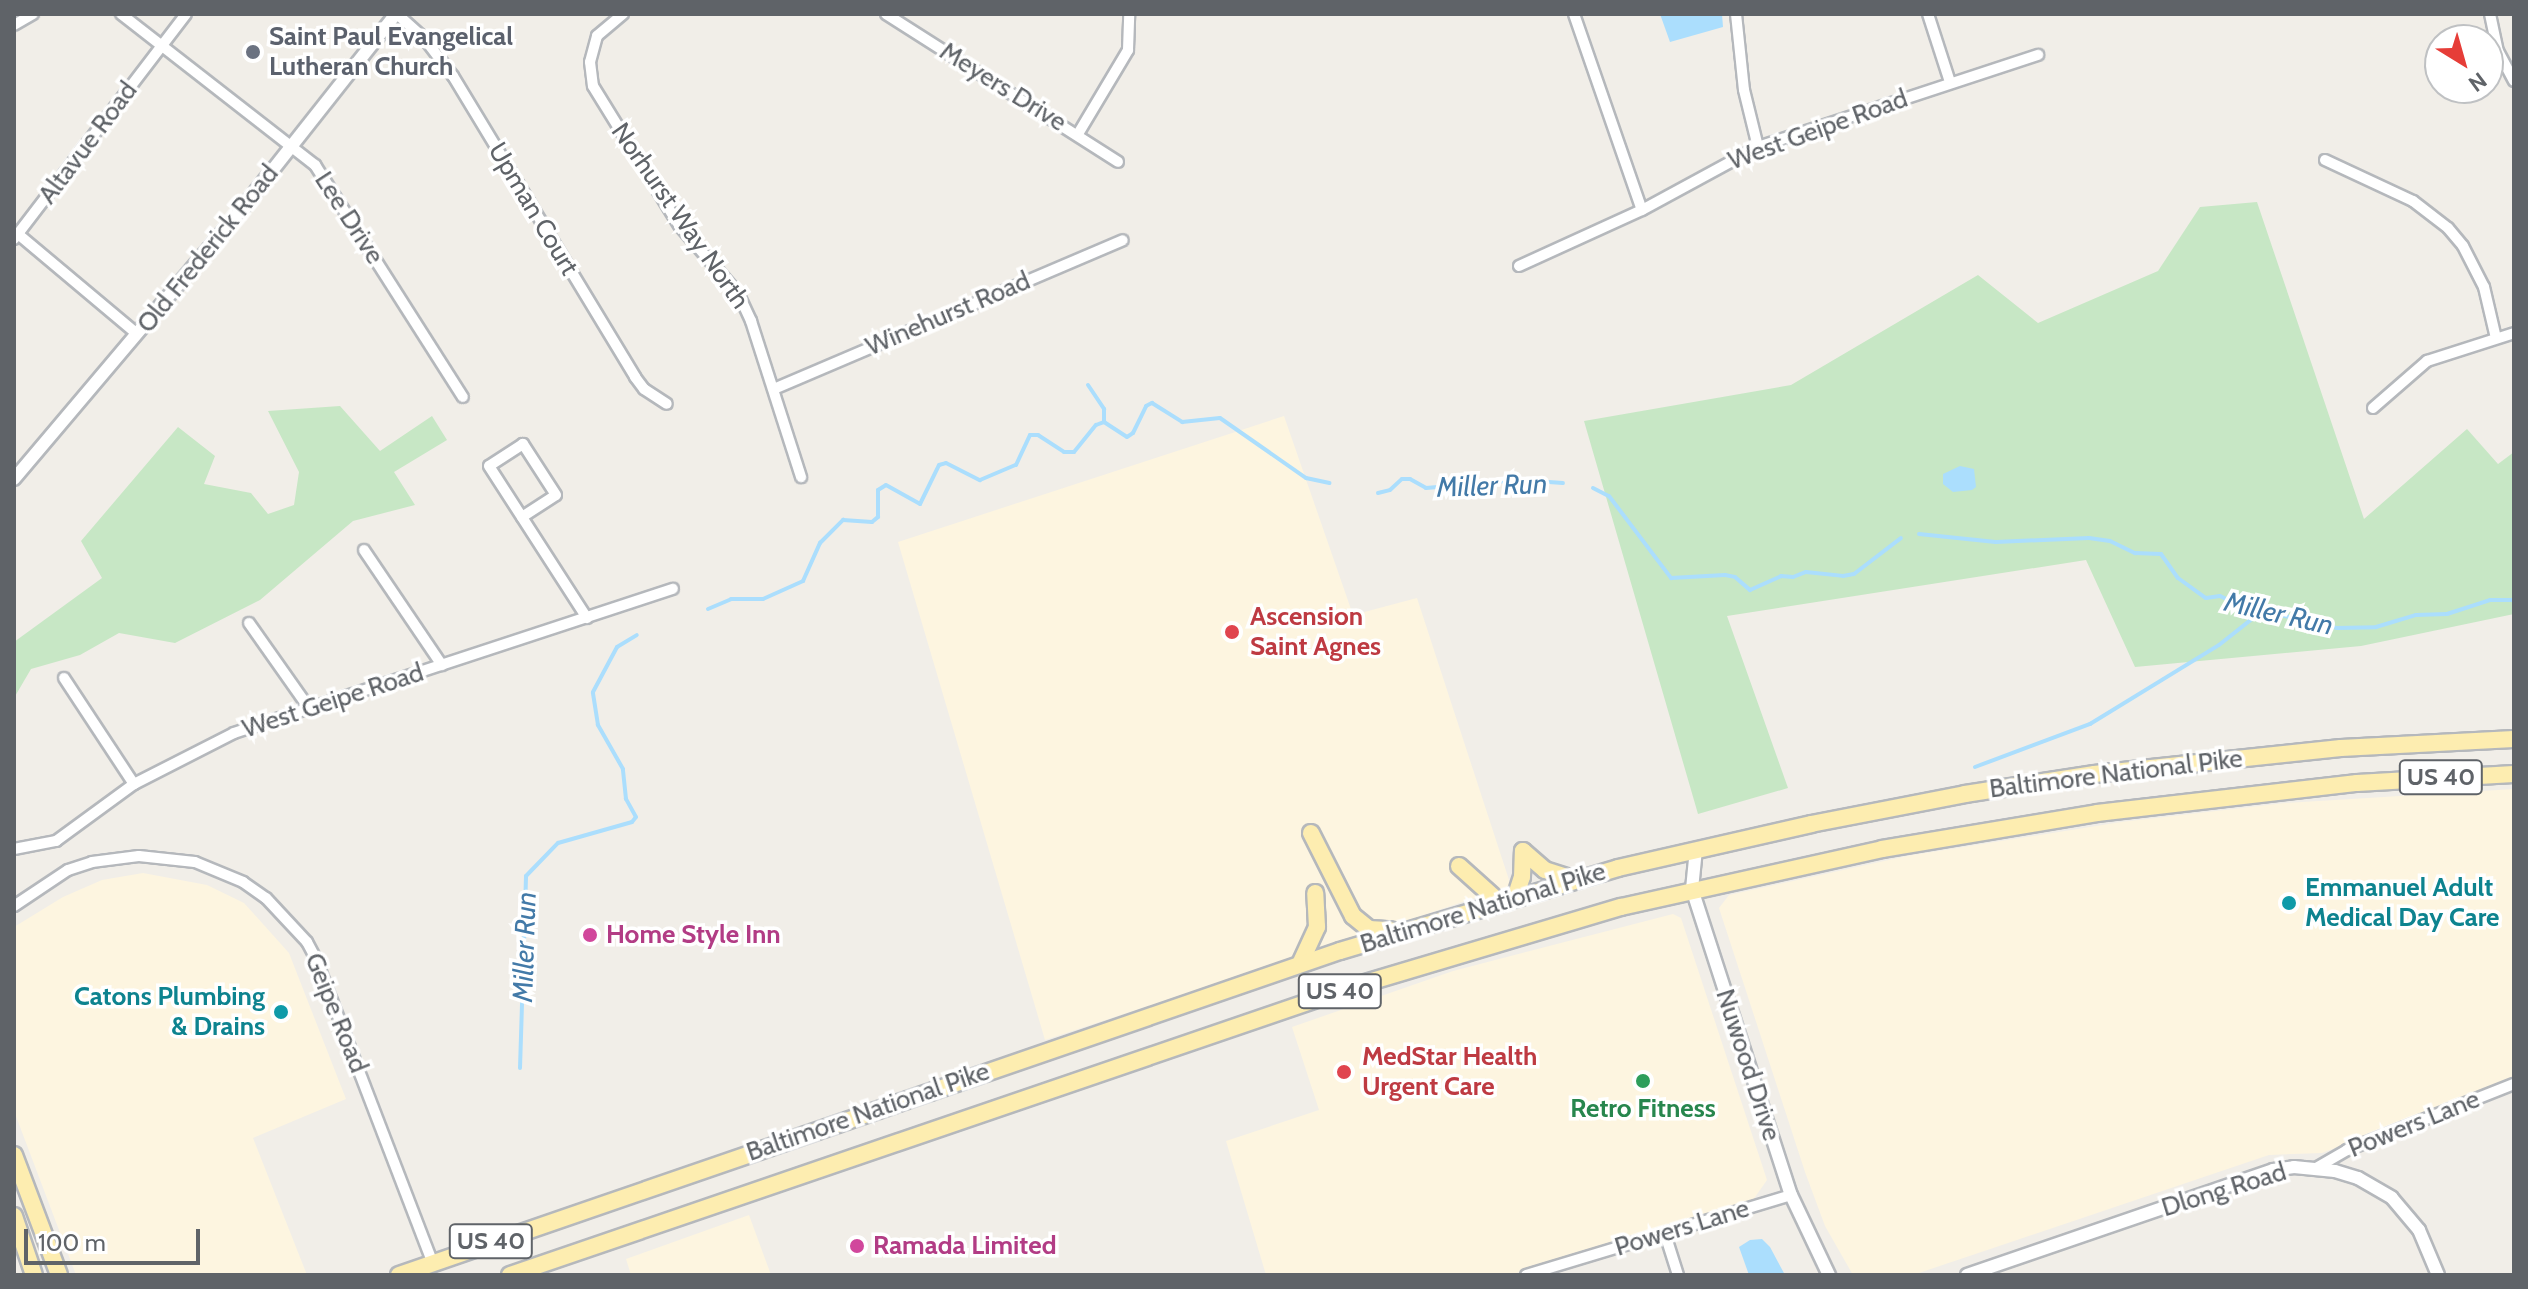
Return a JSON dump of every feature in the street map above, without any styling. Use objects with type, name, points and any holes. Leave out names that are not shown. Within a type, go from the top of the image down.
[{"type":"main road","name":"Baltimore National Pike","points":[[399,1275],[432,1261],[1300,964],[1424,923],[1575,879],[1696,849],[1965,794],[2094,774],[2341,748],[2514,739]]},
{"type":"main road","name":"Baltimore National Pike","points":[[510,1275],[1352,987],[1549,927],[1692,889],[1896,847],[2097,813],[2357,783],[2514,774]]},
{"type":"main road","points":[[1311,833],[1353,916],[1361,924],[1378,932],[1424,923]]},
{"type":"main road","points":[[1516,895],[1522,877],[1523,851],[1545,870],[1575,879]]},
{"type":"main road","points":[[1459,866],[1498,901]]},
{"type":"main road","points":[[1300,964],[1317,927],[1315,893]]},
{"type":"main road","points":[[14,1155],[59,1275]]},
{"type":"main road","points":[[14,1216],[34,1275]]},
{"type":"street","points":[[14,25],[33,14]]},
{"type":"street","name":"Lee Drive","points":[[121,14],[315,165],[463,397]]},
{"type":"street","name":"Altavue Road","points":[[16,236],[186,14]]},
{"type":"street","name":"Old Frederick Road","points":[[14,479],[291,147],[396,14]]},
{"type":"street","name":"Upman Court","points":[[396,14],[424,38],[453,76],[635,377],[644,389],[667,404]]},
{"type":"street","name":"Norhurst Way North","points":[[623,14],[597,36],[590,62],[593,86],[679,225],[739,295],[774,389],[801,477]]},
{"type":"street","name":"Meyers Drive","points":[[886,14],[1118,162]]},
{"type":"street","points":[[1078,134],[1128,50],[1129,14]]},
{"type":"street","points":[[1574,14],[1642,210]]},
{"type":"street","points":[[1736,14],[1744,90],[1758,147]]},
{"type":"street","points":[[1928,14],[1950,82]]},
{"type":"street","points":[[2490,14],[2498,51],[2514,81]]},
{"type":"street","name":"West Geipe Road","points":[[1519,266],[1642,210],[1758,147],[2038,55]]},
{"type":"street","points":[[2325,160],[2413,201],[2448,228],[2463,246],[2484,287],[2496,338]]},
{"type":"street","points":[[16,236],[137,334]]},
{"type":"street","name":"Winehurst Road","points":[[774,389],[1123,240]]},
{"type":"street","points":[[2373,408],[2427,361],[2514,333]]},
{"type":"street","points":[[522,517],[556,495],[523,444],[489,466],[587,618]]},
{"type":"street","points":[[364,550],[442,665]]},
{"type":"street","name":"West Geipe Road","points":[[14,849],[56,841],[134,784],[234,733],[673,589]]},
{"type":"street","points":[[249,623],[309,708]]},
{"type":"street","points":[[64,678],[134,784]]},
{"type":"street","name":"Nuwood Drive","points":[[1696,849],[1692,889],[1791,1195],[1829,1275]]},
{"type":"street","name":"Geipe Road","points":[[16,902],[68,870],[92,862],[139,856],[166,857],[217,869],[266,898],[307,942],[316,959],[432,1261]]},
{"type":"street","name":"Powers Lane","points":[[2316,1168],[2347,1150],[2514,1084]]},
{"type":"street","name":"Dlong Road","points":[[1967,1275],[2273,1170],[2316,1168],[2358,1178],[2392,1198],[2419,1230],[2438,1275]]},
{"type":"street","name":"Powers Lane","points":[[1526,1275],[1791,1195]]},
{"type":"street","points":[[1665,1234],[1678,1275]]},
{"type":"shaded area","points":[[1284,416],[1353,615],[1417,598],[1511,886],[1045,1040],[898,542]]},
{"type":"shaded area","points":[[2514,789],[2514,1076],[2499,1086],[2322,1153],[2269,1155],[1913,1275],[1853,1275],[1825,1226],[1805,1172],[1719,908],[1729,895],[1907,856],[2121,822],[2285,803]]},
{"type":"shaded area","points":[[143,873],[207,885],[244,903],[289,953],[346,1099],[253,1138],[307,1275],[76,1275],[14,1111],[14,927],[63,897],[102,880]]},
{"type":"shaded area","points":[[1673,914],[1681,918],[1767,1180],[1753,1200],[1510,1275],[1266,1275],[1226,1141],[1319,1110],[1292,1027],[1453,971]]},
{"type":"shaded area","points":[[749,1215],[771,1275],[631,1275],[626,1259]]},
{"type":"green space","points":[[2257,202],[2364,519],[2467,429],[2498,464],[2514,452],[2514,614],[2361,646],[2135,667],[2086,560],[1727,616],[1788,788],[1698,814],[1584,421],[1791,385],[1978,275],[2038,323],[2158,271],[2200,207]]},
{"type":"green space","points":[[340,406],[380,451],[432,416],[447,440],[394,472],[415,505],[353,521],[260,600],[175,643],[119,633],[80,655],[31,669],[14,698],[14,642],[102,578],[81,541],[178,427],[215,456],[204,484],[251,493],[268,514],[294,505],[299,472],[268,411]]},
{"type":"water","points":[[1660,14],[1722,14],[1723,27],[1670,42]]},
{"type":"water","points":[[1960,466],[1974,469],[1976,487],[1953,492],[1943,484],[1943,474]]},
{"type":"water","points":[[1762,1239],[1770,1247],[1785,1275],[1749,1275],[1739,1247],[1750,1240]]},
{"type":"waterway","points":[[1088,385],[1104,409],[1104,421]]},
{"type":"waterway","name":"Miller Run","points":[[708,609],[731,599],[763,599],[803,581],[820,543],[843,520],[872,522],[878,517],[878,490],[886,485],[920,504],[939,465],[946,463],[980,480],[1016,465],[1030,435],[1038,435],[1064,452],[1074,452],[1096,425],[1104,422],[1127,437],[1133,433],[1146,406],[1152,403],[1182,422],[1220,418],[1306,478],[1329,483]]},
{"type":"waterway","name":"Miller Run","points":[[1378,493],[1390,490],[1402,479],[1410,479],[1426,488],[1519,480],[1563,483]]},
{"type":"waterway","name":"Miller Run","points":[[1593,488],[1609,496],[1671,578],[1725,575],[1735,577],[1750,590],[1781,576],[1793,577],[1806,572],[1843,576],[1854,574],[1901,538]]},
{"type":"waterway","name":"Miller Run","points":[[1919,534],[1996,542],[2089,538],[2110,541],[2135,553],[2161,554],[2178,578],[2206,598],[2220,596],[2241,606],[2337,628],[2376,627],[2416,615],[2447,614],[2490,600],[2514,600]]},
{"type":"waterway","points":[[1975,767],[2090,724],[2219,645],[2262,611]]},
{"type":"waterway","name":"Miller Run","points":[[520,1068],[526,876],[558,843],[632,822],[636,817],[626,799],[623,769],[598,725],[593,692],[617,647],[637,635]]},
{"type":"place","name":"Saint Paul Evangelical Lutheran Church","points":[[253,52]]},
{"type":"place","name":"Ascension Saint Agnes","points":[[1232,632]]},
{"type":"place","name":"Emmanuel Adult Medical Day Care","points":[[2289,903]]},
{"type":"place","name":"Home Style Inn","points":[[590,935]]},
{"type":"place","name":"Catons Plumbing & Drains","points":[[281,1012]]},
{"type":"place","name":"MedStar Health Urgent Care","points":[[1344,1072]]},
{"type":"place","name":"Retro Fitness","points":[[1643,1081]]},
{"type":"place","name":"Ramada Limited","points":[[857,1246]]}]
